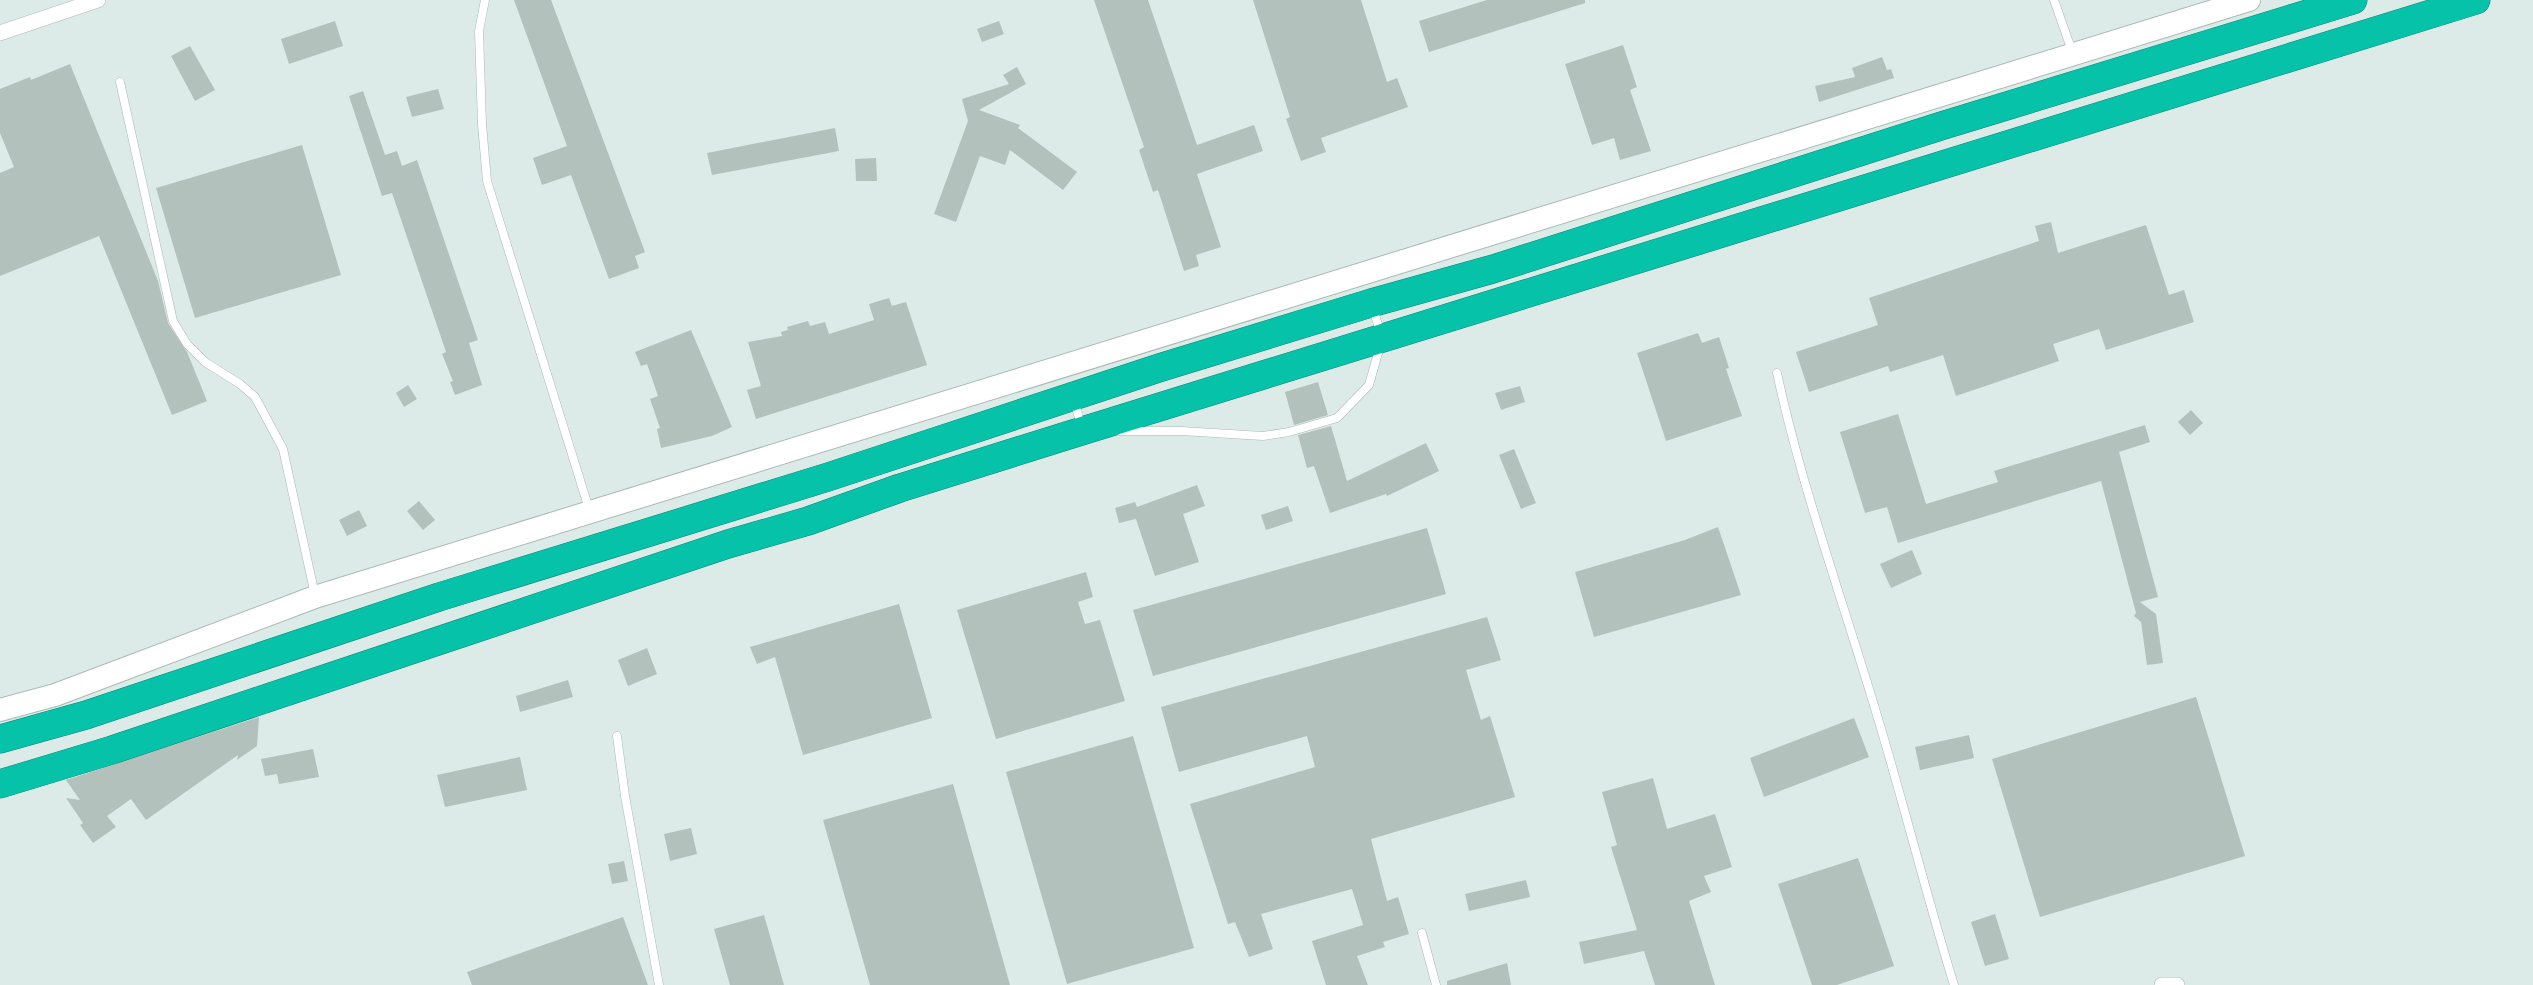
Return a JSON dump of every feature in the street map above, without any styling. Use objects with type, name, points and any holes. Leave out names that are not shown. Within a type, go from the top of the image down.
[{"type":"highway","points":[[0,739],[86,715],[439,597],[755,501],[1162,367],[1371,303],[1493,269],[1616,228],[2092,79],[2353,0]]},
{"type":"highway","points":[[0,784],[169,731],[728,544],[808,521],[900,488],[2476,0]]},
{"type":"highway","points":[[2092,79],[2104,115]]},
{"type":"main road","points":[[0,710],[55,695],[315,597],[591,514],[1174,331],[1548,218],[2073,53],[2249,0]]},
{"type":"street","points":[[0,33],[98,0]]},
{"type":"street","points":[[2162,985],[2177,985]]},
{"type":"lane","points":[[485,0],[479,31],[482,124],[487,181],[591,514]]},
{"type":"lane","points":[[2054,0],[2073,53]]},
{"type":"lane","points":[[120,82],[173,321],[187,344],[205,362],[240,384],[255,397],[283,448],[315,597]]},
{"type":"lane","points":[[1074,397],[1082,431],[1181,431],[1263,436],[1289,432],[1337,418],[1369,385],[1382,339],[1371,303]]},
{"type":"lane","points":[[1777,372],[1785,410],[1818,525],[1895,771],[1911,839],[1954,985]]},
{"type":"lane","points":[[617,736],[625,796],[659,985]]},
{"type":"lane","points":[[1422,933],[1436,985]]},
{"type":"building","points":[[514,0],[551,0],[645,252],[635,256],[639,268],[609,279],[571,175],[542,185],[533,158],[567,146]]},
{"type":"building","points":[[1094,0],[1148,0],[1197,145],[1254,125],[1263,151],[1197,174],[1221,247],[1196,255],[1199,266],[1184,271],[1158,190],[1153,192],[1139,150],[1144,147]]},
{"type":"building","points":[[1253,0],[1361,0],[1387,82],[1397,78],[1408,107],[1321,138],[1326,152],[1301,161],[1286,119],[1290,117]]},
{"type":"building","points":[[1487,0],[1585,0],[1585,3],[1429,52],[1419,21]]},
{"type":"building","points":[[335,21],[343,46],[289,64],[281,39]]},
{"type":"building","points":[[999,21],[1004,34],[982,42],[977,29]]},
{"type":"building","points":[[1623,45],[1637,87],[1630,90],[1651,151],[1620,160],[1614,138],[1592,145],[1565,64]]},
{"type":"building","points":[[190,46],[215,90],[195,101],[171,56]]},
{"type":"building","points":[[1882,57],[1887,70],[1891,69],[1894,78],[1819,102],[1815,86],[1855,77],[1852,68]]},
{"type":"building","points":[[70,64],[158,281],[168,323],[187,352],[207,401],[172,415],[99,236],[0,276],[0,173],[14,167],[0,133],[0,89],[30,77],[31,80]]},
{"type":"building","points":[[1017,67],[1026,84],[979,110],[1020,125],[1018,128],[1077,172],[1063,190],[1010,150],[1005,165],[980,156],[956,222],[934,214],[968,121],[962,99],[1009,84],[1003,75]]},
{"type":"building","points":[[438,89],[444,109],[412,117],[406,97]]},
{"type":"building","points":[[363,91],[385,155],[397,151],[402,166],[417,160],[478,340],[469,343],[482,385],[455,395],[450,382],[453,381],[442,354],[446,352],[392,193],[382,196],[349,96]]},
{"type":"building","points":[[835,128],[839,151],[712,175],[707,153]]},
{"type":"building","points":[[302,145],[341,275],[195,318],[156,188]]},
{"type":"building","points":[[876,158],[877,181],[856,181],[855,159]]},
{"type":"building","points":[[2051,222],[2058,253],[2146,225],[2169,295],[2184,290],[2194,322],[2106,350],[2099,329],[2053,344],[2059,361],[1956,396],[1943,355],[1890,372],[1888,366],[1809,392],[1796,352],[1878,325],[1869,298],[2039,241],[2035,226]]},
{"type":"building","points":[[889,298],[892,306],[906,302],[927,365],[756,419],[747,390],[761,386],[748,342],[782,336],[781,332],[788,330],[787,327],[808,321],[810,326],[825,322],[829,334],[874,320],[869,304]]},
{"type":"building","points":[[691,330],[732,427],[712,436],[661,448],[657,429],[660,428],[650,399],[658,396],[647,364],[641,366],[635,352]]},
{"type":"building","points":[[1698,333],[1702,343],[1719,337],[1729,368],[1726,369],[1742,416],[1666,441],[1637,353]]},
{"type":"building","points":[[1318,382],[1328,415],[1294,425],[1285,392]]},
{"type":"building","points":[[408,385],[417,399],[404,407],[396,393]]},
{"type":"building","points":[[1520,386],[1525,402],[1501,410],[1495,393]]},
{"type":"building","points":[[2191,410],[2203,423],[2190,435],[2178,422]]},
{"type":"building","points":[[1898,414],[1926,504],[1998,482],[1994,471],[2145,425],[2150,442],[2119,452],[2158,597],[2140,602],[2156,614],[2163,663],[2147,665],[2141,622],[2134,616],[2136,613],[2101,481],[1898,543],[1887,507],[1865,513],[1840,432]]},
{"type":"building","points":[[1331,426],[1347,481],[1426,443],[1439,471],[1387,496],[1386,494],[1330,513],[1314,466],[1307,468],[1298,435]]},
{"type":"building","points":[[1514,449],[1536,503],[1521,509],[1499,455]]},
{"type":"building","points":[[1197,485],[1205,506],[1183,514],[1199,562],[1155,576],[1136,519],[1119,523],[1115,508],[1135,502],[1137,507]]},
{"type":"building","points":[[419,501],[435,520],[423,530],[407,511]]},
{"type":"building","points":[[1288,506],[1293,521],[1266,530],[1261,515]]},
{"type":"building","points":[[359,510],[367,526],[347,536],[339,520]]},
{"type":"building","points":[[1718,527],[1741,595],[1594,637],[1575,572],[1685,540]]},
{"type":"building","points":[[1427,528],[1446,594],[1153,676],[1133,610]]},
{"type":"building","points":[[1912,550],[1922,574],[1891,588],[1880,564]]},
{"type":"building","points":[[1086,572],[1093,597],[1078,602],[1085,624],[1100,620],[1125,701],[996,739],[957,610]]},
{"type":"building","points":[[899,604],[932,718],[803,755],[775,657],[757,664],[750,647]]},
{"type":"building","points":[[1487,617],[1501,660],[1466,670],[1481,720],[1490,716],[1515,797],[1371,839],[1387,901],[1398,897],[1409,934],[1383,942],[1385,947],[1357,956],[1368,985],[1326,985],[1312,941],[1363,925],[1352,889],[1261,914],[1273,949],[1249,957],[1235,922],[1228,924],[1190,804],[1315,767],[1307,736],[1179,772],[1161,707]]},
{"type":"building","points":[[647,648],[657,674],[628,686],[618,660]]},
{"type":"building","points":[[568,680],[573,697],[520,712],[516,696]]},
{"type":"building","points":[[2196,697],[2245,856],[2040,917],[1992,759]]},
{"type":"building","points":[[259,717],[257,746],[237,760],[238,755],[146,820],[131,799],[107,816],[116,827],[93,843],[80,825],[83,823],[66,798],[80,800],[66,780]]},
{"type":"building","points":[[1854,718],[1869,757],[1764,797],[1750,758]]},
{"type":"building","points":[[1969,735],[1974,758],[1920,770],[1915,747]]},
{"type":"building","points":[[1133,736],[1194,948],[1067,984],[1006,772]]},
{"type":"building","points":[[313,749],[319,777],[279,784],[277,774],[265,776],[261,759]]},
{"type":"building","points":[[520,757],[527,790],[445,807],[437,775]]},
{"type":"building","points":[[1653,778],[1667,829],[1715,814],[1732,867],[1704,876],[1711,892],[1689,901],[1715,985],[1655,985],[1644,951],[1584,964],[1579,942],[1637,930],[1611,847],[1617,845],[1602,792]]},
{"type":"building","points":[[953,784],[1010,985],[870,985],[823,820]]},
{"type":"building","points":[[691,828],[697,854],[670,861],[664,834]]},
{"type":"building","points":[[1858,858],[1894,966],[1837,985],[1812,985],[1778,884]]},
{"type":"building","points":[[624,861],[628,881],[612,884],[608,864]]},
{"type":"building","points":[[1526,880],[1530,897],[1469,911],[1465,894]]},
{"type":"building","points":[[1995,914],[2009,959],[1985,966],[1971,922]]},
{"type":"building","points":[[764,915],[784,985],[730,985],[714,929]]},
{"type":"building","points":[[623,917],[648,985],[472,985],[467,972]]},
{"type":"building","points":[[1507,963],[1511,985],[1447,985],[1447,981]]}]
